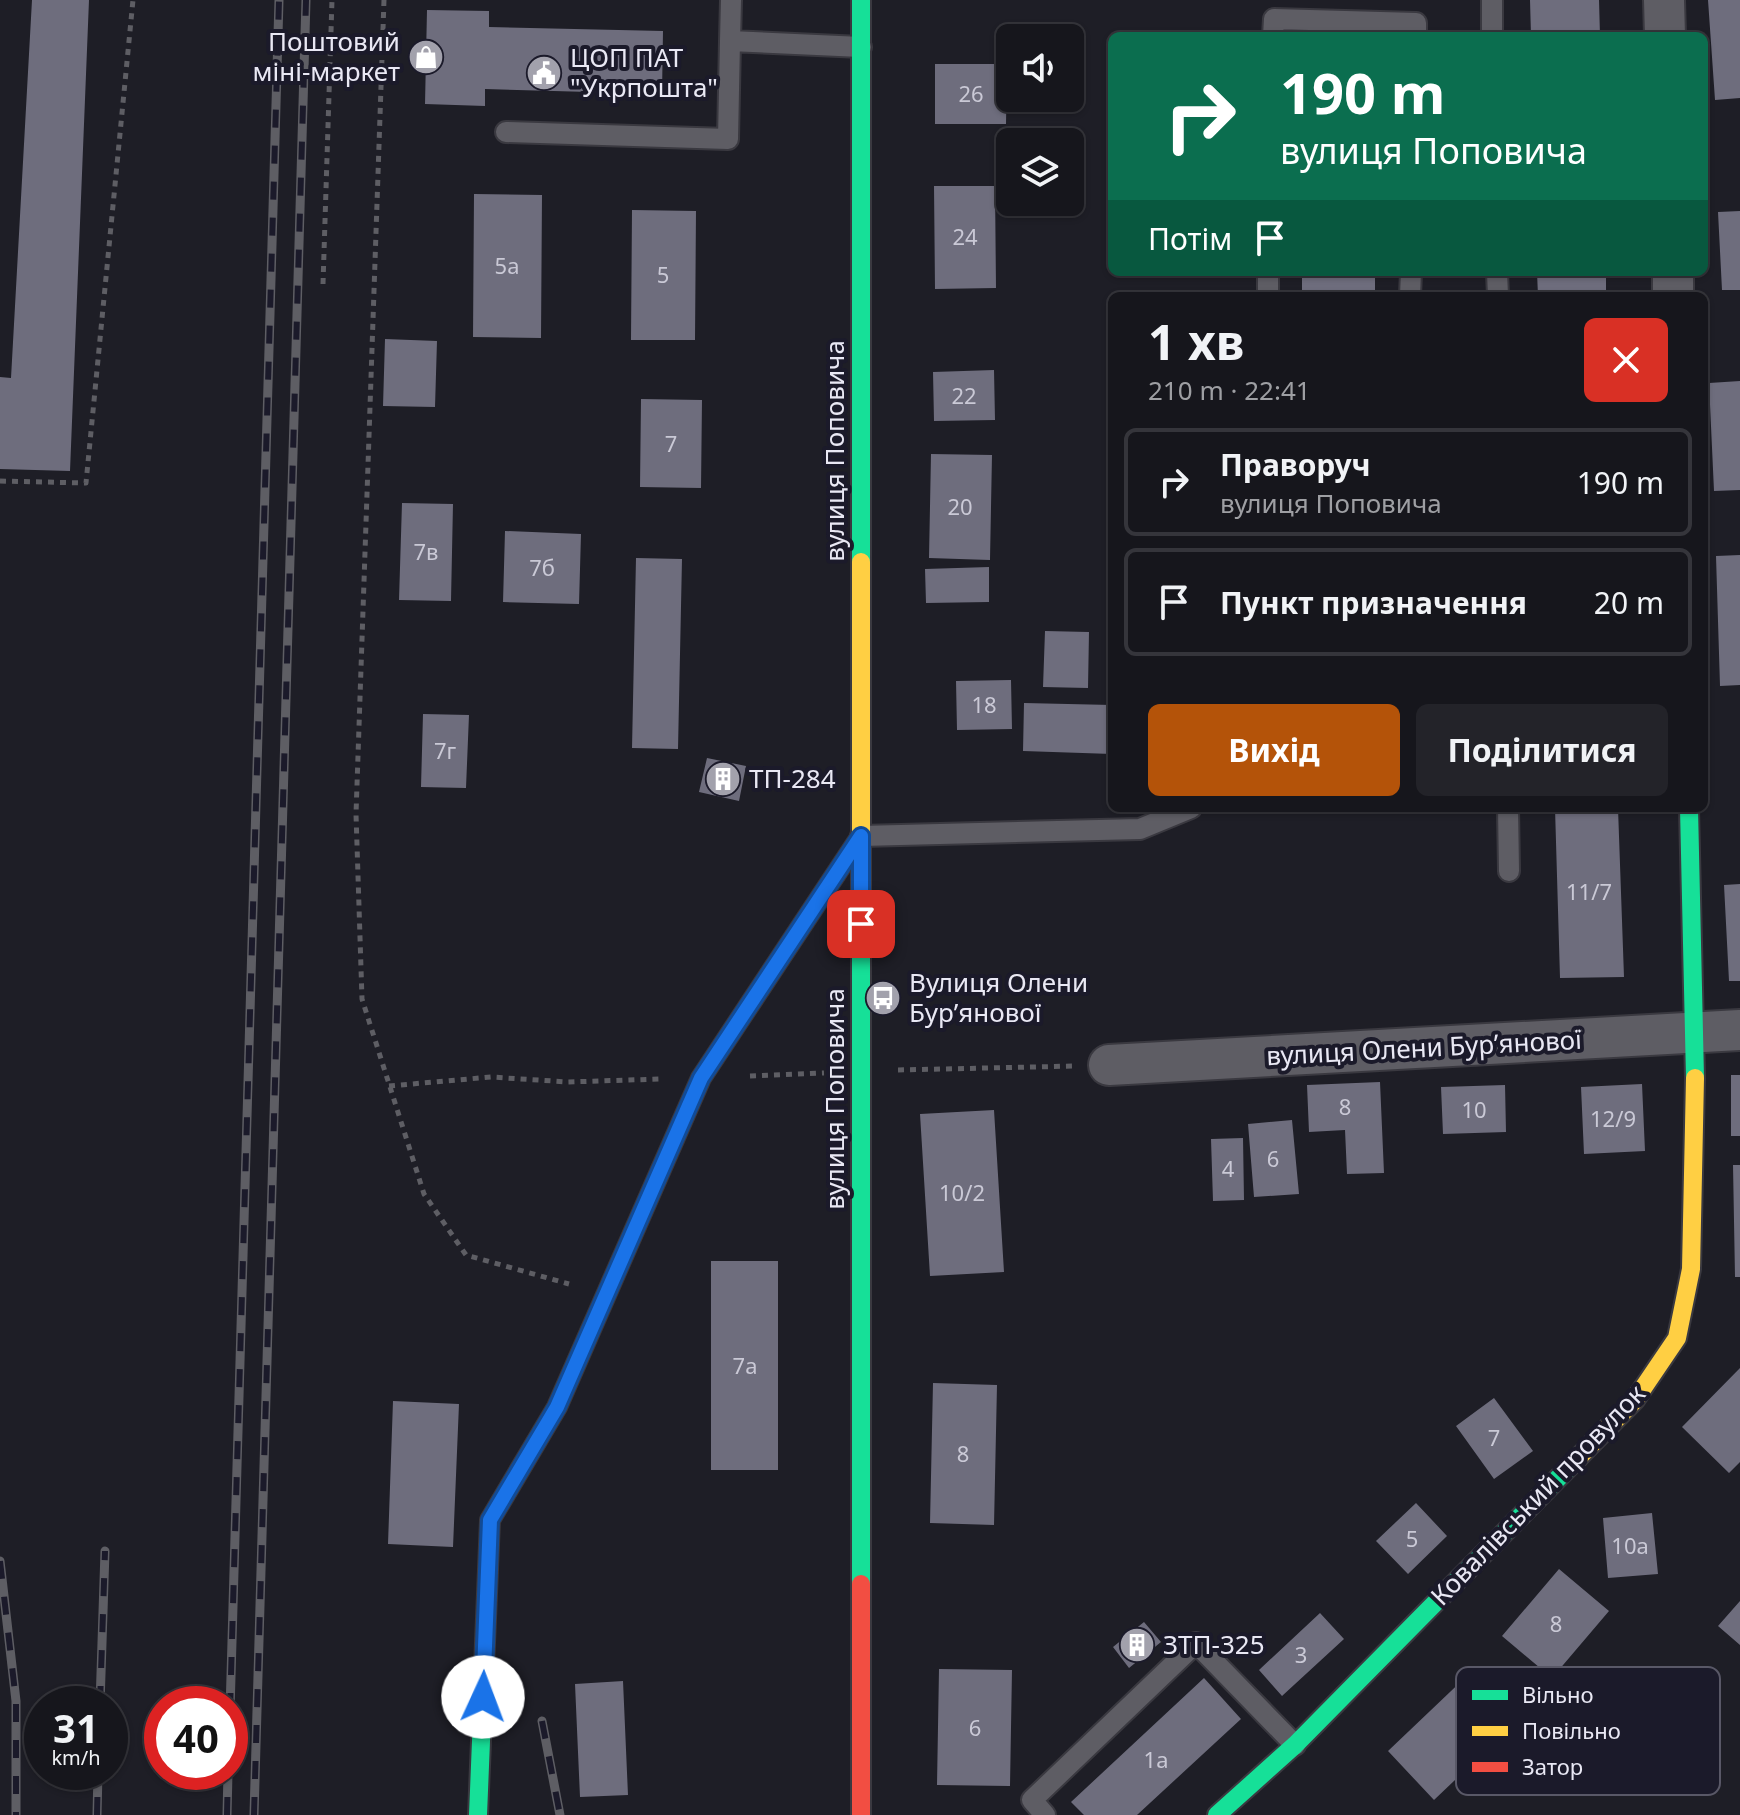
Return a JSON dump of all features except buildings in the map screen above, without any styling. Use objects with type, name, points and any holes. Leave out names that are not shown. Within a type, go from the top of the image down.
[{"type":"street","name":"вулиця Поповича","points":[[861,0],[861,1815]]},
{"type":"street","points":[[1664,0],[1665,32]]},
{"type":"street","name":"Ковалівський провулок","points":[[1217,1815],[1295,1745],[1635,1400],[1677,1338],[1691,1269],[1696,1032],[1689,812]]},
{"type":"street","points":[[478,1815],[490,1520],[557,1407],[701,1078],[861,836]]},
{"type":"street","name":"вулиця Олени Бурʼянової","points":[[1109,1065],[1740,1030]]},
{"type":"lane","points":[[506,132],[728,139],[731,0]]},
{"type":"lane","points":[[1492,0],[1492,32]]},
{"type":"lane","points":[[1273,32],[1274,19],[1416,23],[1416,32]]},
{"type":"lane","points":[[730,41],[861,47]]},
{"type":"lane","points":[[861,836],[1140,829],[1181,812]]},
{"type":"lane","points":[[1508,812],[1509,871]]},
{"type":"lane","points":[[1045,1815],[1032,1800],[1196,1643],[1295,1745]]},
{"type":"path","points":[[0,481],[86,483],[133,0]]},
{"type":"path","points":[[323,284],[332,0]]},
{"type":"path","points":[[384,0],[356,814],[362,999],[424,1194],[466,1255],[576,1286],[613,1279]]},
{"type":"path","points":[[861,1071],[1109,1065]]},
{"type":"path","points":[[389,1086],[491,1077],[568,1082]]},
{"type":"railway","points":[[231,1686],[279,0]]},
{"type":"railway","points":[[254,1815],[306,0]]},
{"type":"railway","points":[[101,1686],[105,1551]]},
{"type":"railway","points":[[0,1561],[16,1701],[16,1815]]},
{"type":"railway","points":[[542,1721],[560,1815]]},
{"type":"railway","points":[[97,1815],[98,1790]]},
{"type":"railway","points":[[227,1815],[228,1790]]},
{"type":"traffic: fast","points":[[861,0],[861,562]]},
{"type":"traffic: fast","points":[[1689,812],[1695,1078]]},
{"type":"traffic: fast","points":[[478,1815],[490,1520],[557,1407],[701,1078],[861,836]]},
{"type":"traffic: fast","points":[[861,839],[861,1584]]},
{"type":"traffic: fast","points":[[1217,1815],[1295,1745],[1578,1458]]},
{"type":"traffic: slow","points":[[861,562],[861,839]]},
{"type":"traffic: slow","points":[[1578,1458],[1635,1400],[1677,1338],[1691,1269],[1695,1078]]},
{"type":"traffic: jam","points":[[861,1584],[861,1815]]},
{"type":"place","name":"Поштовий міні-маркет","points":[[426,57]]},
{"type":"place","name":"ЦОП ПАТ \"Укрпошта\"","points":[[544,73]]},
{"type":"place","name":"ТП-284","points":[[723,779]]},
{"type":"place","name":"Вулиця Олени Бур’янової","points":[[883,998]]},
{"type":"place","name":"ЗТП-325","points":[[1137,1645]]},
{"type":"route","points":[[483,1697],[490,1520],[557,1407],[701,1078],[861,836],[861,924]]}]
